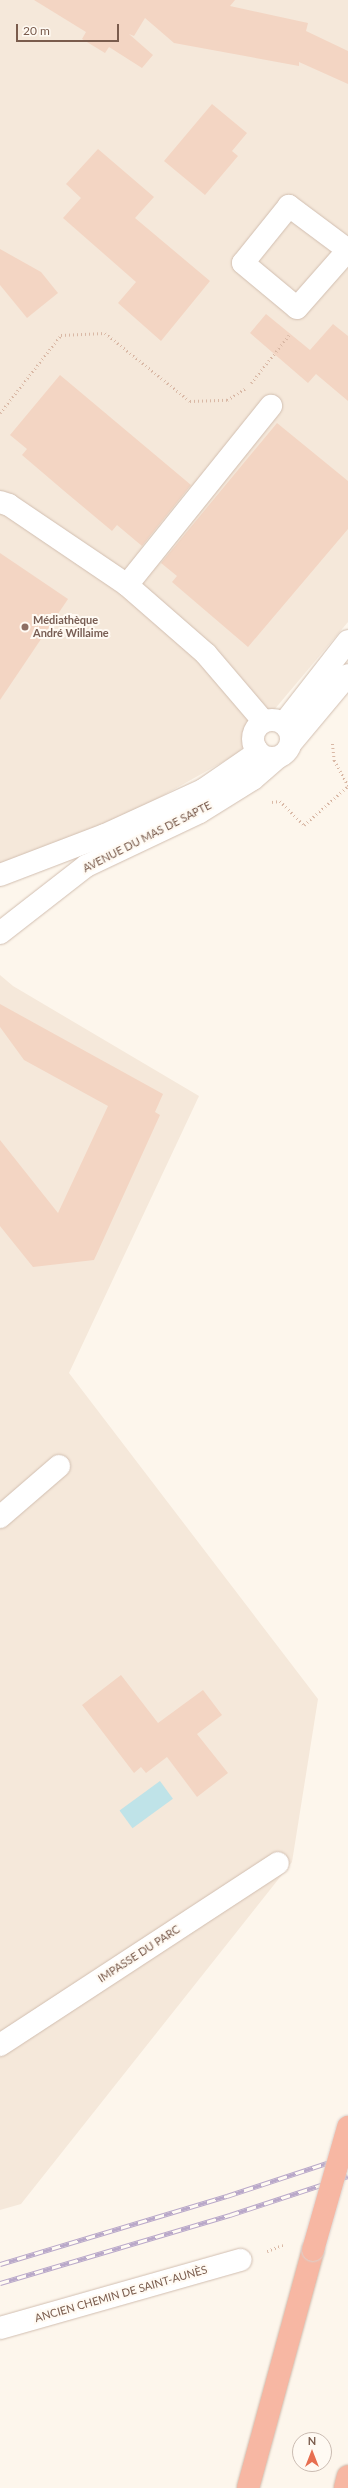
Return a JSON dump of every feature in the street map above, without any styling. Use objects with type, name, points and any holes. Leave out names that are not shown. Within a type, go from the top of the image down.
[{"type":"highway","points":[[248,2488],[348,2126]]},
{"type":"highway","points":[[345,2488],[348,2476]]},
{"type":"street","points":[[290,206],[348,250],[297,308],[243,263],[290,206]]},
{"type":"street","points":[[127,585],[271,406]]},
{"type":"street","points":[[0,502],[9,505],[127,585],[206,654],[280,729]]},
{"type":"street","name":"AVENUE DU MAS DE SAPTE","points":[[280,729],[348,641]]},
{"type":"street","name":"AVENUE DU MAS DE SAPTE","points":[[0,875],[104,835],[203,790],[258,752],[255,747],[255,730],[280,729],[348,675]]},
{"type":"street","name":"AVENUE DU MAS DE SAPTE","points":[[0,933],[86,866],[200,812],[254,779],[277,758],[287,752],[280,729]]},
{"type":"street","points":[[255,747],[264,756],[277,758]]},
{"type":"street","points":[[0,1517],[59,1466]]},
{"type":"street","name":"IMPASSE DU PARC","points":[[0,2045],[278,1863]]},
{"type":"street","name":"ANCIEN CHEMIN DE SAINT-AUNÈS","points":[[0,2328],[242,2260]]},
{"type":"path","points":[[0,412],[61,335],[105,333],[190,401],[227,400],[248,387],[296,326],[297,308]]},
{"type":"shaded area","points":[[0,0],[348,0],[348,622],[237,754],[0,887]]},
{"type":"shaded area","points":[[0,975],[13,986],[199,1096],[69,1373],[318,1699],[292,1862],[21,2204],[0,2210]]},
{"type":"water","points":[[160,1781],[173,1799],[132,1828],[120,1810]]},
{"type":"building","points":[[34,0],[235,0],[230,6],[308,23],[306,31],[348,51],[348,84],[299,62],[299,66],[174,43],[145,18],[134,36],[129,34],[153,55],[142,68],[109,47],[105,53],[82,39],[86,32]]},
{"type":"building","points":[[212,104],[247,133],[232,151],[238,156],[205,195],[164,161]]},
{"type":"building","points":[[98,149],[154,197],[135,218],[210,281],[161,341],[118,303],[136,282],[63,218],[81,198],[66,184]]},
{"type":"building","points":[[0,249],[41,272],[58,293],[27,318],[0,285]]},
{"type":"building","points":[[266,314],[310,350],[333,324],[348,336],[348,401],[316,374],[308,383],[250,333]]},
{"type":"building","points":[[60,375],[191,485],[142,546],[117,525],[112,531],[63,490],[22,455],[27,449],[10,435]]},
{"type":"building","points":[[277,423],[348,481],[348,529],[248,647],[172,582],[177,576],[161,563]]},
{"type":"building","name":"Médiathèque André Willaime","points":[[0,553],[68,599],[0,700]]},
{"type":"building","points":[[0,1004],[163,1094],[155,1112],[160,1115],[94,1260],[33,1267],[0,1226],[0,1140],[58,1213],[108,1106],[24,1060],[0,1027]]},
{"type":"building","points":[[121,1675],[158,1723],[203,1690],[222,1715],[197,1734],[228,1773],[197,1797],[167,1757],[146,1773],[141,1767],[134,1773],[82,1705]]},
{"type":"railway","points":[[0,2264],[227,2196],[348,2156]]},
{"type":"railway","points":[[0,2283],[230,2215],[348,2176]]},
{"type":"place","name":"Médiathèque André Willaime","points":[[25,627]]}]
